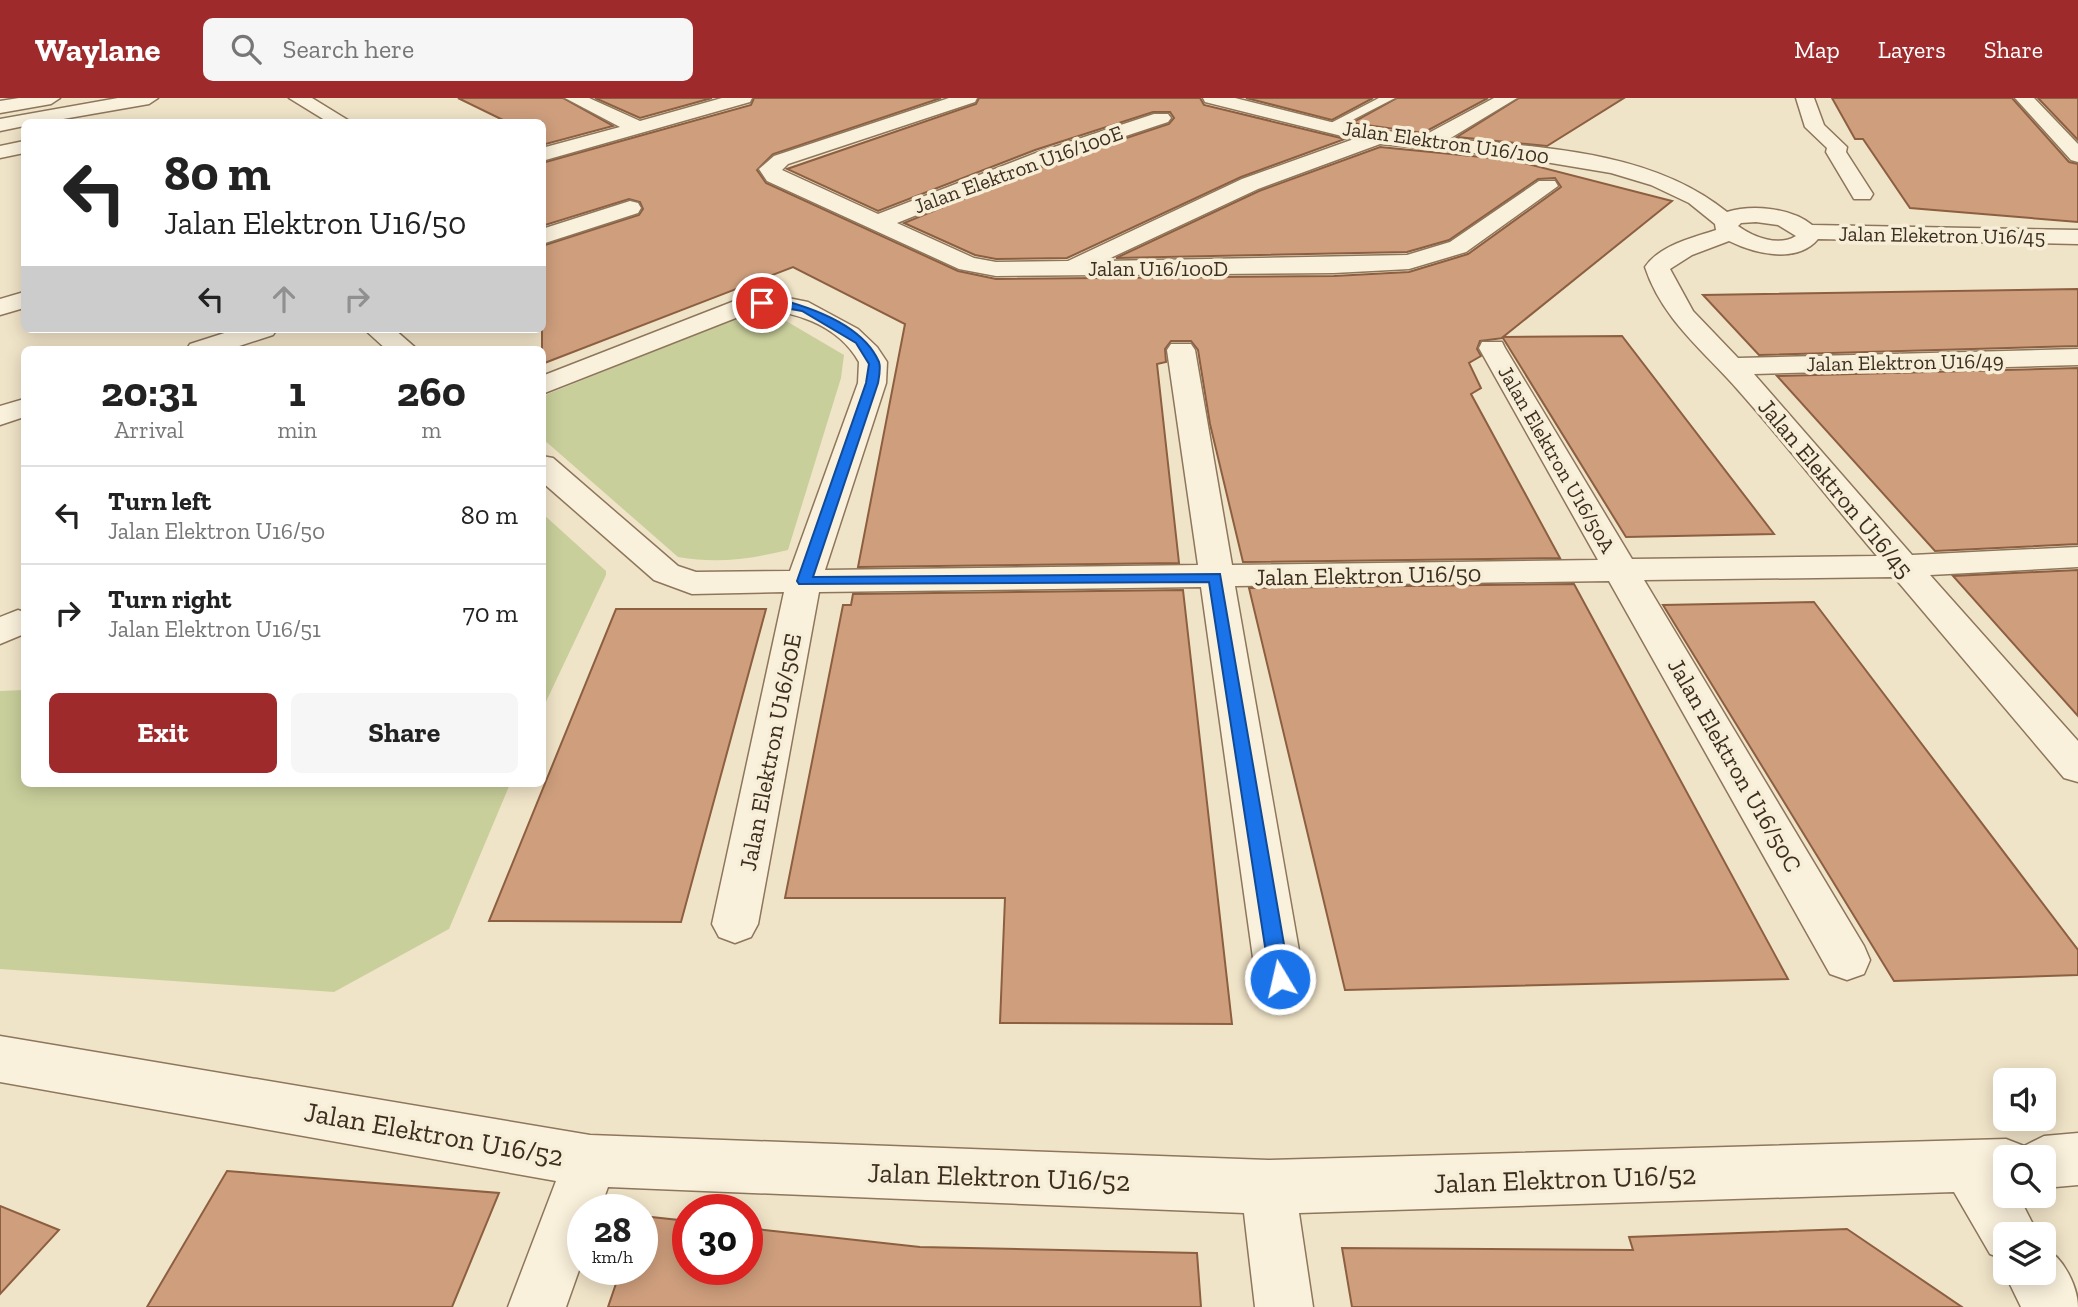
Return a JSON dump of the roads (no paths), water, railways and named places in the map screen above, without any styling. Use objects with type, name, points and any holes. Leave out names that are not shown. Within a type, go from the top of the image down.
[{"type":"street","points":[[0,107],[27,100],[51,98]]},
{"type":"street","points":[[33,119],[149,98]]},
{"type":"street","points":[[298,98],[336,119]]},
{"type":"street","points":[[574,98],[639,128]]},
{"type":"street","points":[[546,154],[743,98]]},
{"type":"street","name":"Jalan U16/100D","points":[[968,98],[781,160],[770,169],[775,176],[968,264],[996,269],[1334,266],[1409,262],[1458,247],[1547,186]]},
{"type":"street","name":"Jalan Elektron U16/100","points":[[1212,98],[1379,137],[1609,166],[1679,187]]},
{"type":"street","points":[[1254,108],[1276,98]]},
{"type":"street","points":[[1426,143],[1508,98]]},
{"type":"street","points":[[1805,98],[1815,127],[1837,147],[1836,152],[1862,194]]},
{"type":"street","points":[[2024,98],[2078,156]]},
{"type":"street","name":"Jalan Elektron U16/100E","points":[[876,223],[1043,157],[1161,118]]},
{"type":"street","points":[[0,125],[21,121]]},
{"type":"street","points":[[1068,268],[1250,184],[1379,137]]},
{"type":"street","points":[[0,152],[21,147]]},
{"type":"street","points":[[1679,187],[1747,204],[1767,216]]},
{"type":"street","points":[[1679,187],[1712,205],[1729,227],[1750,242],[1777,246],[1799,244],[1808,237],[1807,232],[1792,222],[1767,216],[1745,215],[1729,227]]},
{"type":"street","points":[[546,236],[630,208]]},
{"type":"street","name":"Jalan Elektron U16/45","points":[[1729,227],[1675,252],[1657,267],[1662,288],[1678,312],[1733,366],[1901,566],[2078,767]]},
{"type":"street","name":"Jalan Eleketron U16/45","points":[[1807,232],[2078,237]]},
{"type":"street","points":[[0,307],[21,301]]},
{"type":"street","name":"Jalan Elektron U16/50E","points":[[546,384],[746,305],[778,302],[805,309],[860,341],[874,364],[872,383],[804,581],[735,924]]},
{"type":"street","points":[[212,346],[252,333]]},
{"type":"street","points":[[382,333],[399,346]]},
{"type":"street","name":"Jalan Elektron U16/50A","points":[[1492,348],[1622,570]]},
{"type":"street","points":[[1181,350],[1280,979]]},
{"type":"street","name":"Jalan Elektron U16/49","points":[[1733,366],[2078,358]]},
{"type":"street","points":[[0,416],[21,409]]},
{"type":"street","name":"Jalan Elektron U16/50","points":[[546,468],[677,580],[692,583],[1901,566],[2078,557]]},
{"type":"street","name":"Jalan Elektron U16/50C","points":[[1622,570],[1847,961]]},
{"type":"street","name":"Jalan Elektron U16/52","points":[[0,1059],[590,1161],[1268,1187],[1988,1167]]},
{"type":"street","points":[[2056,1161],[2078,1159]]},
{"type":"street","points":[[537,1307],[590,1161]]},
{"type":"street","points":[[1988,1167],[2006,1222]]},
{"type":"street","points":[[1268,1187],[1284,1307]]},
{"type":"street","points":[[2041,1285],[2054,1307]]},
{"type":"lane","points":[[1331,126],[1389,98]]}]
